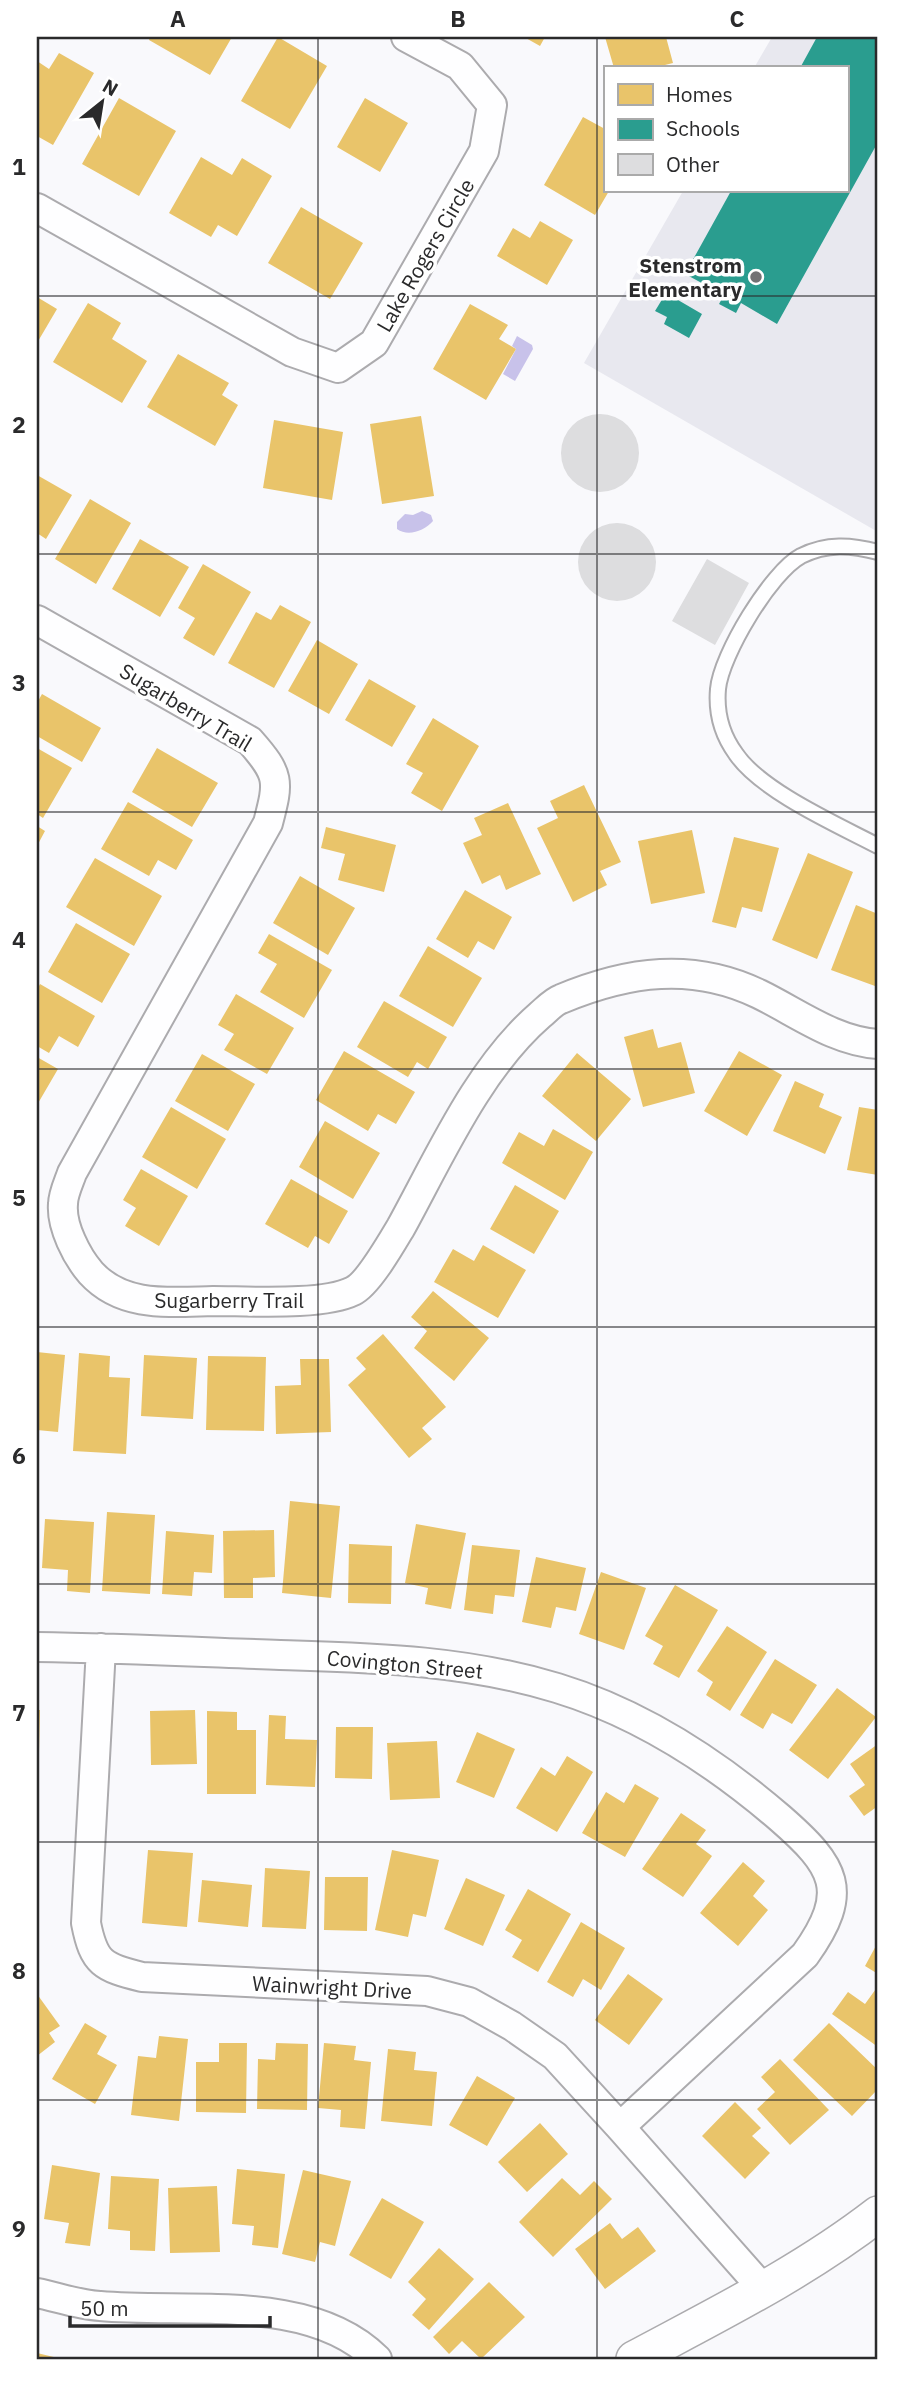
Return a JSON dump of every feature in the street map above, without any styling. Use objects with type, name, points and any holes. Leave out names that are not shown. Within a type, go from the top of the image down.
[{"type":"street","name":"Lake Rogers Circle","points":[[37,208],[292,352],[338,368],[374,343],[484,151],[492,105],[460,66],[406,37]]},
{"type":"street","name":"Sugarberry Trail","points":[[37,620],[250,741],[269,763],[277,789],[268,823],[72,1173],[63,1204],[70,1241],[92,1273],[117,1294],[152,1302],[316,1300],[354,1291],[384,1256],[487,1072],[519,1033],[557,1000],[599,986],[662,972],[710,976],[758,993],[818,1027],[863,1043],[878,1044]]},
{"type":"street","name":"Covington Street","points":[[37,1647],[406,1660],[482,1668],[559,1688],[626,1715],[687,1749],[739,1783],[792,1829],[824,1863],[833,1886],[832,1904],[823,1930],[805,1955],[620,2127]]},
{"type":"street","name":"Wainwright Drive","points":[[101,1648],[86,1923],[91,1949],[109,1968],[142,1977],[427,1991],[469,2002],[512,2026],[555,2056],[764,2290]]},
{"type":"street","points":[[634,2359],[764,2290],[842,2242],[878,2214]]},
{"type":"street","points":[[37,2293],[98,2306],[262,2311],[310,2320],[365,2347],[377,2359]]},
{"type":"lane","points":[[878,551],[850,545],[831,546],[800,557],[780,572],[759,600],[723,664],[718,686],[717,712],[736,756],[756,775],[776,790],[878,846]]},
{"type":"shaded area","name":"Stenstrom Elementary","points":[[772,37],[878,37],[878,532],[584,363],[682,192],[848,192],[848,66],[755,66]]},
{"type":"shaded area","points":[[517,336],[532,345],[533,349],[515,381],[503,374],[516,349],[512,346]]},
{"type":"shaded area","points":[[422,511],[431,515],[433,521],[425,528],[411,533],[397,529],[397,522],[405,514],[413,515]]},
{"type":"building: Homes","points":[[150,37],[232,37],[210,75],[149,40]]},
{"type":"building: Homes","points":[[278,37],[327,66],[290,129],[241,101]]},
{"type":"building: Homes","points":[[524,37],[545,37],[540,46]]},
{"type":"building: Homes","points":[[605,37],[666,37],[673,63],[661,66],[613,66]]},
{"type":"building: Homes","points":[[59,53],[94,73],[53,145],[37,136],[37,61],[49,69]]},
{"type":"building: Homes","points":[[119,98],[176,131],[139,196],[82,164]]},
{"type":"building: Homes","points":[[365,98],[408,123],[380,172],[337,147]]},
{"type":"building: Homes","points":[[583,117],[604,128],[604,192],[608,192],[595,215],[544,185]]},
{"type":"building: Homes","points":[[201,157],[232,175],[242,158],[272,176],[237,236],[218,225],[211,237],[169,213]]},
{"type":"building: Homes","points":[[301,207],[363,243],[330,299],[268,263]]},
{"type":"building: Homes","points":[[540,221],[573,240],[547,285],[497,256],[513,228],[530,238]]},
{"type":"building: Homes","points":[[37,297],[57,309],[37,343]]},
{"type":"building: Homes","points":[[88,303],[121,323],[112,339],[147,361],[122,403],[53,362]]},
{"type":"building: Homes","points":[[470,304],[508,325],[499,339],[516,349],[486,400],[433,369]]},
{"type":"building: Homes","points":[[178,354],[229,383],[222,395],[238,405],[215,446],[147,407]]},
{"type":"building: Homes","points":[[421,416],[434,496],[382,504],[370,424]]},
{"type":"building: Homes","points":[[274,420],[343,432],[332,500],[263,488]]},
{"type":"building: Homes","points":[[37,475],[72,495],[46,539],[37,533]]},
{"type":"building: Homes","points":[[90,499],[131,523],[96,584],[55,559]]},
{"type":"building: Homes","points":[[140,539],[189,567],[160,617],[112,589]]},
{"type":"building: Homes","points":[[203,564],[251,592],[214,656],[183,638],[195,618],[178,608]]},
{"type":"building: Homes","points":[[280,605],[311,622],[274,688],[228,663],[256,612],[271,620]]},
{"type":"building: Homes","points":[[317,640],[358,664],[329,714],[288,691]]},
{"type":"building: Homes","points":[[369,679],[416,706],[392,747],[345,720]]},
{"type":"building: Homes","points":[[42,694],[101,728],[82,762],[37,736],[37,703]]},
{"type":"building: Homes","points":[[433,718],[479,746],[442,811],[411,793],[423,773],[406,764]]},
{"type":"building: Homes","points":[[37,748],[72,768],[43,818],[37,814]]},
{"type":"building: Homes","points":[[157,748],[218,783],[192,827],[132,792]]},
{"type":"building: Homes","points":[[584,785],[621,862],[600,871],[607,885],[573,902],[537,828],[558,818],[550,801]]},
{"type":"building: Homes","points":[[128,802],[193,840],[176,870],[158,860],[149,876],[101,849]]},
{"type":"building: Homes","points":[[508,803],[541,874],[506,890],[500,875],[482,884],[463,843],[482,835],[474,818]]},
{"type":"building: Homes","points":[[37,826],[45,831],[37,846]]},
{"type":"building: Homes","points":[[326,827],[396,845],[384,892],[338,880],[345,854],[321,848]]},
{"type":"building: Homes","points":[[692,830],[705,893],[651,904],[638,841]]},
{"type":"building: Homes","points":[[734,837],[779,848],[762,912],[742,907],[736,928],[712,922]]},
{"type":"building: Homes","points":[[808,853],[853,872],[817,959],[772,940]]},
{"type":"building: Homes","points":[[95,858],[162,896],[134,946],[66,907]]},
{"type":"building: Homes","points":[[300,876],[355,908],[328,955],[273,923]]},
{"type":"building: Homes","points":[[465,890],[512,917],[494,950],[478,941],[468,958],[436,939]]},
{"type":"building: Homes","points":[[856,905],[878,914],[878,977],[875,986],[831,970]]},
{"type":"building: Homes","points":[[76,923],[130,954],[102,1003],[48,972]]},
{"type":"building: Homes","points":[[269,934],[332,970],[304,1018],[260,992],[277,964],[258,953]]},
{"type":"building: Homes","points":[[428,946],[482,978],[453,1027],[399,996]]},
{"type":"building: Homes","points":[[40,984],[95,1016],[78,1047],[59,1036],[49,1053],[37,1046],[37,990]]},
{"type":"building: Homes","points":[[236,994],[294,1028],[267,1074],[224,1050],[234,1034],[218,1025]]},
{"type":"building: Homes","points":[[384,1001],[447,1037],[428,1069],[417,1062],[408,1077],[357,1047]]},
{"type":"building: Homes","points":[[653,1029],[658,1048],[681,1042],[695,1093],[643,1107],[624,1037]]},
{"type":"building: Homes","points":[[344,1051],[415,1092],[396,1124],[378,1114],[368,1131],[316,1100]]},
{"type":"building: Homes","points":[[739,1051],[782,1075],[747,1136],[704,1111]]},
{"type":"building: Homes","points":[[577,1053],[631,1099],[596,1141],[542,1096]]},
{"type":"building: Homes","points":[[202,1054],[255,1084],[228,1131],[175,1101]]},
{"type":"building: Homes","points":[[37,1057],[58,1069],[37,1105]]},
{"type":"building: Homes","points":[[795,1081],[824,1094],[819,1107],[842,1117],[825,1154],[773,1131]]},
{"type":"building: Homes","points":[[171,1107],[226,1139],[197,1189],[142,1157]]},
{"type":"building: Homes","points":[[859,1107],[878,1110],[878,1175],[847,1170]]},
{"type":"building: Homes","points":[[325,1121],[380,1153],[353,1199],[299,1167]]},
{"type":"building: Homes","points":[[553,1129],[593,1152],[565,1200],[502,1163],[519,1132],[544,1146]]},
{"type":"building: Homes","points":[[141,1169],[188,1196],[159,1246],[125,1226],[136,1208],[123,1200]]},
{"type":"building: Homes","points":[[291,1179],[348,1211],[329,1244],[315,1236],[308,1248],[265,1224]]},
{"type":"building: Homes","points":[[515,1185],[559,1211],[534,1254],[490,1229]]},
{"type":"building: Homes","points":[[483,1245],[526,1270],[498,1318],[434,1282],[453,1249],[474,1261]]},
{"type":"building: Homes","points":[[433,1291],[489,1338],[454,1381],[414,1348],[427,1331],[411,1317]]},
{"type":"building: Homes","points":[[383,1334],[446,1407],[422,1428],[432,1439],[409,1458],[348,1385],[366,1369],[356,1358]]},
{"type":"building: Homes","points":[[37,1352],[65,1355],[58,1432],[37,1430]]},
{"type":"building: Homes","points":[[79,1353],[110,1356],[109,1377],[130,1378],[126,1454],[73,1451]]},
{"type":"building: Homes","points":[[144,1355],[197,1358],[193,1419],[141,1416]]},
{"type":"building: Homes","points":[[208,1356],[266,1357],[264,1431],[206,1430]]},
{"type":"building: Homes","points":[[300,1359],[329,1359],[331,1432],[276,1434],[275,1386],[301,1385]]},
{"type":"building: Homes","points":[[290,1501],[340,1506],[331,1598],[282,1593]]},
{"type":"building: Homes","points":[[107,1512],[155,1515],[150,1594],[102,1591]]},
{"type":"building: Homes","points":[[45,1519],[94,1522],[90,1593],[67,1591],[68,1570],[42,1568]]},
{"type":"building: Homes","points":[[416,1524],[466,1533],[451,1609],[425,1604],[428,1588],[405,1583]]},
{"type":"building: Homes","points":[[274,1530],[275,1577],[253,1578],[253,1598],[224,1598],[223,1531]]},
{"type":"building: Homes","points":[[166,1531],[214,1535],[212,1573],[194,1572],[192,1596],[162,1594]]},
{"type":"building: Homes","points":[[349,1544],[392,1546],[391,1604],[348,1603]]},
{"type":"building: Homes","points":[[472,1545],[520,1550],[514,1597],[495,1595],[493,1614],[464,1610]]},
{"type":"building: Homes","points":[[536,1557],[586,1568],[576,1611],[556,1607],[551,1628],[522,1622]]},
{"type":"building: Homes","points":[[601,1572],[646,1588],[624,1650],[579,1634]]},
{"type":"building: Homes","points":[[675,1585],[718,1610],[679,1678],[653,1664],[663,1646],[645,1636]]},
{"type":"building: Homes","points":[[727,1626],[767,1652],[730,1711],[706,1695],[713,1682],[697,1671]]},
{"type":"building: Homes","points":[[775,1659],[817,1685],[792,1724],[772,1713],[763,1729],[740,1715]]},
{"type":"building: Homes","points":[[837,1688],[876,1717],[828,1779],[789,1750]]},
{"type":"building: Homes","points":[[37,1710],[40,1710],[39,1752],[37,1752]]},
{"type":"building: Homes","points":[[195,1710],[197,1764],[151,1765],[150,1711]]},
{"type":"building: Homes","points":[[207,1711],[237,1712],[237,1730],[256,1730],[256,1794],[207,1794]]},
{"type":"building: Homes","points":[[269,1715],[286,1716],[285,1739],[317,1740],[315,1787],[266,1785]]},
{"type":"building: Homes","points":[[336,1727],[373,1727],[372,1779],[335,1778]]},
{"type":"building: Homes","points":[[477,1732],[515,1749],[494,1798],[456,1782]]},
{"type":"building: Homes","points":[[437,1741],[440,1798],[390,1800],[387,1743]]},
{"type":"building: Homes","points":[[878,1744],[878,1806],[864,1816],[849,1796],[865,1785],[850,1764]]},
{"type":"building: Homes","points":[[567,1756],[593,1772],[557,1832],[516,1808],[541,1767],[555,1776]]},
{"type":"building: Homes","points":[[635,1784],[659,1798],[625,1857],[582,1833],[606,1792],[624,1803]]},
{"type":"building: Homes","points":[[681,1813],[706,1830],[696,1844],[712,1856],[683,1897],[642,1869]]},
{"type":"building: Homes","points":[[148,1850],[193,1853],[187,1927],[142,1923]]},
{"type":"building: Homes","points":[[392,1850],[439,1860],[426,1917],[413,1914],[408,1937],[375,1930]]},
{"type":"building: Homes","points":[[743,1862],[765,1881],[753,1896],[768,1910],[738,1946],[700,1913]]},
{"type":"building: Homes","points":[[265,1868],[310,1871],[306,1929],[262,1927]]},
{"type":"building: Homes","points":[[325,1877],[368,1877],[367,1931],[324,1930]]},
{"type":"building: Homes","points":[[466,1878],[505,1895],[483,1946],[444,1929]]},
{"type":"building: Homes","points":[[202,1880],[252,1885],[248,1927],[198,1922]]},
{"type":"building: Homes","points":[[528,1889],[571,1914],[538,1972],[512,1957],[522,1940],[505,1930]]},
{"type":"building: Homes","points":[[581,1922],[625,1948],[601,1990],[583,1979],[573,1997],[547,1982]]},
{"type":"building: Homes","points":[[878,1942],[878,1974],[865,1966]]},
{"type":"building: Homes","points":[[628,1974],[663,1999],[629,2045],[595,2020]]},
{"type":"building: Homes","points":[[878,1986],[878,2047],[832,2014],[848,1992],[865,2004]]},
{"type":"building: Homes","points":[[37,1994],[60,2026],[49,2033],[55,2042],[37,2056]]},
{"type":"building: Homes","points":[[85,2023],[107,2036],[97,2054],[117,2065],[95,2104],[52,2079]]},
{"type":"building: Homes","points":[[829,2023],[878,2070],[878,2089],[852,2116],[793,2060]]},
{"type":"building: Homes","points":[[159,2036],[188,2039],[179,2121],[131,2115],[138,2056],[156,2058]]},
{"type":"building: Homes","points":[[219,2043],[247,2043],[246,2113],[196,2112],[196,2062],[219,2062]]},
{"type":"building: Homes","points":[[276,2043],[308,2044],[307,2110],[257,2109],[258,2059],[275,2060]]},
{"type":"building: Homes","points":[[324,2043],[356,2046],[354,2060],[371,2062],[365,2129],[340,2127],[341,2110],[318,2108]]},
{"type":"building: Homes","points":[[388,2049],[416,2052],[414,2070],[437,2072],[432,2126],[381,2121]]},
{"type":"building: Homes","points":[[780,2059],[829,2110],[790,2145],[757,2109],[775,2092],[761,2077]]},
{"type":"building: Homes","points":[[477,2076],[515,2098],[487,2146],[449,2125]]},
{"type":"building: Homes","points":[[735,2102],[761,2128],[752,2136],[770,2153],[745,2179],[702,2136]]},
{"type":"building: Homes","points":[[540,2123],[568,2154],[527,2192],[498,2162]]},
{"type":"building: Homes","points":[[52,2165],[100,2173],[90,2246],[65,2243],[69,2223],[44,2219]]},
{"type":"building: Homes","points":[[237,2169],[285,2174],[278,2248],[252,2245],[254,2226],[232,2224]]},
{"type":"building: Homes","points":[[303,2170],[351,2181],[335,2246],[320,2242],[315,2262],[282,2254]]},
{"type":"building: Homes","points":[[111,2176],[159,2179],[155,2251],[130,2250],[130,2231],[108,2229]]},
{"type":"building: Homes","points":[[562,2178],[580,2195],[594,2181],[612,2199],[553,2257],[519,2222]]},
{"type":"building: Homes","points":[[217,2186],[220,2252],[170,2253],[168,2188]]},
{"type":"building: Homes","points":[[382,2198],[424,2222],[391,2279],[349,2255]]},
{"type":"building: Homes","points":[[610,2223],[622,2239],[638,2227],[656,2251],[605,2289],[575,2249]]},
{"type":"building: Homes","points":[[439,2248],[474,2279],[429,2330],[412,2315],[426,2299],[408,2282]]},
{"type":"building: Homes","points":[[489,2282],[525,2317],[481,2359],[462,2341],[449,2354],[433,2337]]},
{"type":"building: Homes","points":[[37,2353],[58,2358],[58,2359],[37,2359]]},
{"type":"building: Schools","points":[[817,37],[878,37],[878,142],[777,324],[741,303],[736,313],[719,304],[724,295],[685,274],[730,192],[848,192],[848,66],[801,66]]},
{"type":"building: Schools","points":[[666,293],[702,314],[689,338],[664,324],[667,317],[655,311]]},
{"type":"building: Other","points":[[600,414],[615,417],[628,425],[636,438],[639,453],[636,468],[628,481],[615,489],[600,492],[585,489],[572,481],[564,468],[561,453],[564,438],[572,425],[585,417]]},
{"type":"building: Other","points":[[617,523],[632,526],[645,534],[653,547],[656,562],[653,577],[645,590],[632,598],[617,601],[602,598],[589,590],[581,577],[578,562],[581,547],[589,534],[602,526]]},
{"type":"building: Other","points":[[707,559],[749,583],[715,645],[672,621]]},
{"type":"place","name":"Stenstrom Elementary","points":[[756,277]]}]
